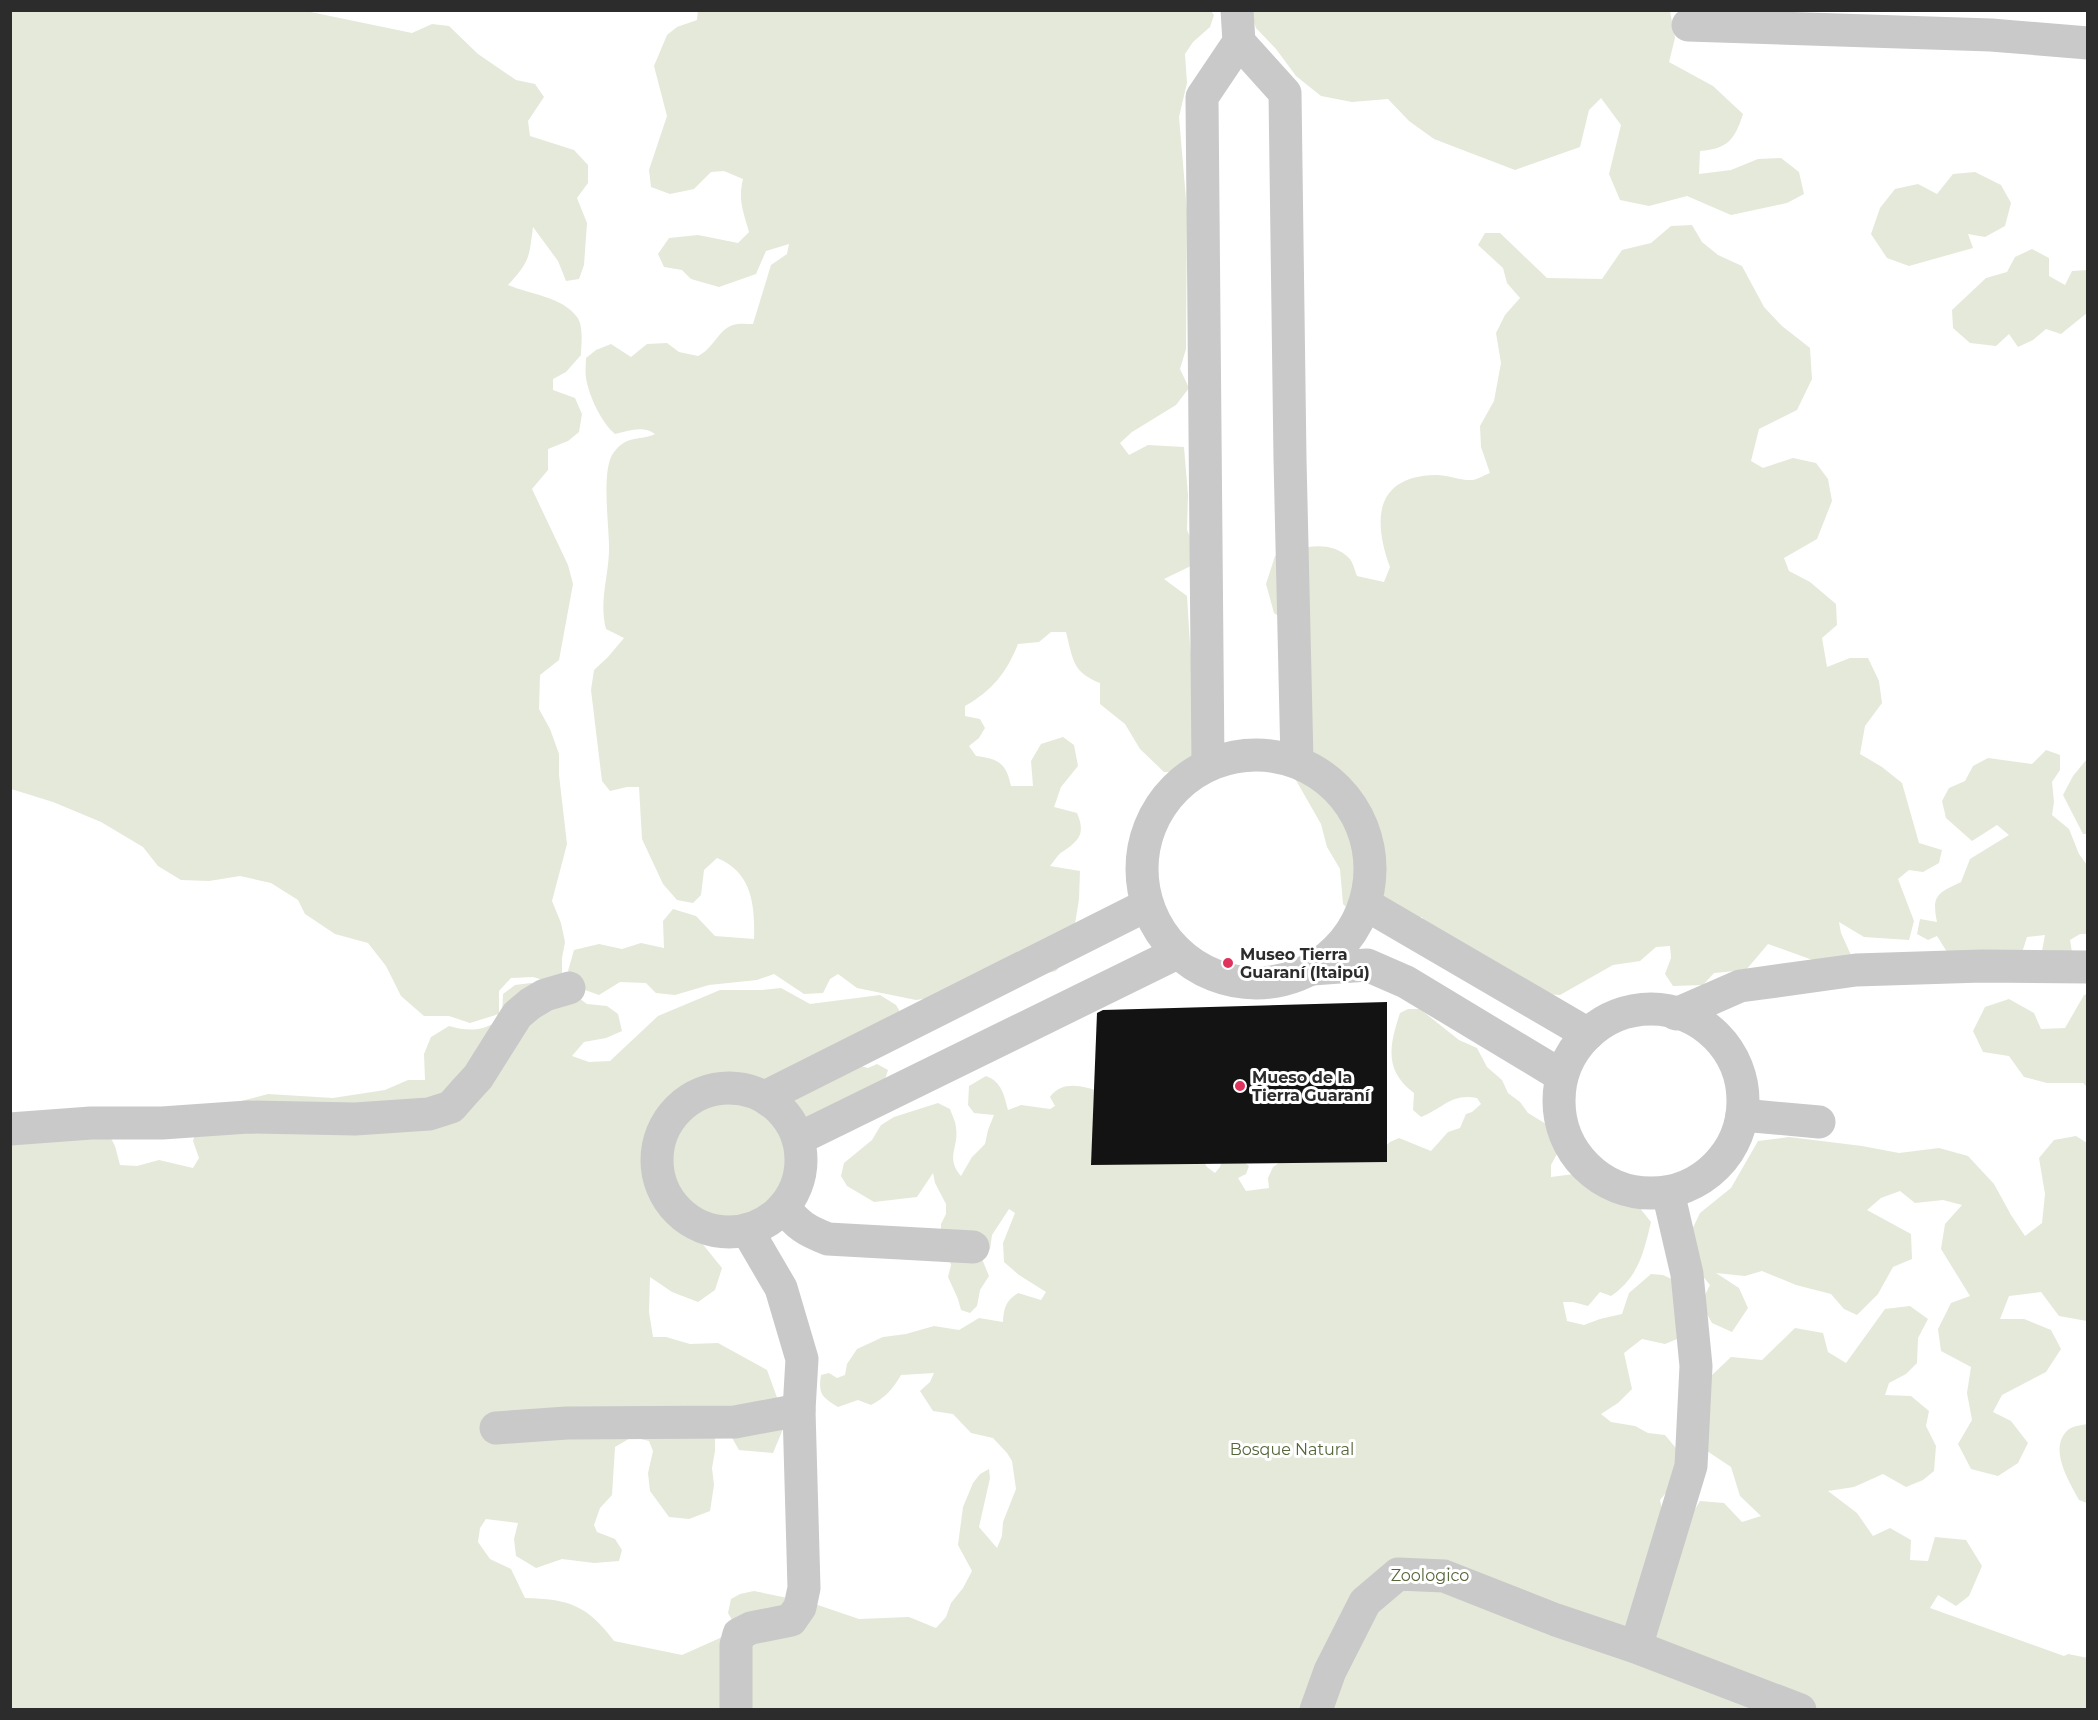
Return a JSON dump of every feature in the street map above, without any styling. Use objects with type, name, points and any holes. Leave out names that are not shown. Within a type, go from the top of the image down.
[{"type":"lane","points":[[1208,765],[1202,97],[1238,26],[1285,93],[1289,435],[1297,761]]},
{"type":"lane","points":[[1688,26],[1991,35],[2088,44]]},
{"type":"lane","points":[[1312,969],[1344,942],[1365,904],[1370,870],[1365,836],[1351,804],[1327,779],[1297,761],[1257,755],[1236,756],[1208,765],[1180,783],[1159,809],[1145,839],[1141,872],[1147,905],[1159,931],[1177,953],[1207,973],[1242,983],[1278,982],[1312,969],[1367,965],[1396,977],[1562,1076]]},
{"type":"lane","points":[[1365,904],[1588,1034]]},
{"type":"lane","points":[[765,1097],[1147,905]]},
{"type":"lane","points":[[798,1139],[1177,953]]},
{"type":"lane","points":[[1676,1014],[1740,986],[1856,970],[1982,966],[2088,967]]},
{"type":"lane","points":[[10,1129],[91,1123],[162,1123],[248,1117],[355,1119],[429,1114],[451,1107],[472,1084],[517,1016],[530,1004],[545,995],[569,988]]},
{"type":"lane","points":[[1639,1010],[1668,1011],[1676,1014],[1694,1020],[1717,1037],[1733,1060],[1741,1087],[1742,1115],[1733,1142],[1717,1165],[1695,1182],[1668,1192],[1637,1193],[1608,1183],[1583,1164],[1566,1138],[1558,1107],[1562,1076],[1572,1053],[1588,1034],[1612,1018],[1639,1010]]},
{"type":"lane","points":[[719,1088],[742,1088],[765,1097],[786,1115],[798,1139],[801,1157],[799,1175],[793,1192],[784,1207],[767,1221],[747,1230],[724,1232],[701,1227],[681,1215],[666,1196],[658,1175],[657,1151],[664,1128],[677,1109],[696,1095],[719,1088]]},
{"type":"lane","points":[[1742,1115],[1819,1122]]},
{"type":"lane","points":[[1636,1647],[1691,1466],[1696,1366],[1687,1274],[1668,1192]]},
{"type":"lane","points":[[784,1207],[795,1222],[812,1233],[828,1239],[973,1247]]},
{"type":"lane","points":[[736,1710],[736,1645],[740,1634],[751,1628],[791,1620],[800,1607],[804,1588],[799,1410],[802,1359],[781,1288],[747,1230]]},
{"type":"lane","points":[[496,1428],[567,1423],[735,1422],[799,1410]]},
{"type":"lane","points":[[1316,1710],[1330,1671],[1365,1602],[1398,1574],[1444,1576],[1800,1710]]},
{"type":"green space","points":[[301,10],[412,33],[432,24],[449,26],[478,54],[516,80],[535,84],[544,97],[528,121],[530,136],[574,150],[588,165],[588,183],[577,198],[587,223],[584,265],[579,279],[566,281],[558,261],[533,227],[527,259],[508,285],[555,300],[571,310],[579,321],[581,330],[581,355],[566,372],[553,379],[553,390],[575,398],[582,414],[579,432],[568,441],[548,449],[548,470],[532,489],[568,565],[573,584],[559,660],[540,675],[539,709],[550,729],[559,754],[559,775],[567,844],[552,901],[561,923],[565,942],[562,981],[546,981],[533,977],[511,978],[499,991],[499,1014],[470,1023],[449,1016],[424,1016],[401,996],[386,966],[368,943],[335,934],[305,914],[298,900],[271,883],[240,876],[209,881],[181,880],[158,866],[143,847],[101,822],[53,802],[11,789],[10,11]]},
{"type":"green space","points":[[698,10],[1211,11],[1214,15],[1210,27],[1193,42],[1185,54],[1187,83],[1179,117],[1187,211],[1186,349],[1180,369],[1189,388],[1176,405],[1132,432],[1120,443],[1129,455],[1148,445],[1184,447],[1188,495],[1187,530],[1194,546],[1195,564],[1164,579],[1187,596],[1196,697],[1192,764],[1178,772],[1164,772],[1140,749],[1125,724],[1100,704],[1100,683],[1084,674],[1075,664],[1066,632],[1051,632],[1039,642],[1018,644],[1004,672],[983,694],[965,706],[965,716],[980,719],[985,728],[979,738],[969,746],[976,756],[996,761],[1004,767],[1011,786],[1033,786],[1031,761],[1041,744],[1063,737],[1074,745],[1078,766],[1061,787],[1054,807],[1077,813],[1081,832],[1077,840],[1060,853],[1050,866],[1080,871],[1079,899],[1070,955],[1056,971],[952,995],[916,1000],[857,988],[838,974],[830,979],[823,993],[804,994],[774,974],[757,980],[709,985],[675,995],[656,993],[646,983],[620,982],[599,995],[577,987],[568,971],[574,950],[599,944],[622,949],[641,943],[664,948],[663,921],[673,909],[696,916],[715,936],[754,939],[754,914],[749,891],[738,872],[729,864],[717,858],[704,870],[701,895],[693,903],[677,900],[663,884],[642,839],[639,787],[610,791],[602,781],[591,690],[594,670],[624,638],[606,629],[603,610],[609,552],[607,472],[610,460],[619,446],[629,440],[655,434],[640,429],[615,434],[610,429],[600,416],[590,393],[586,376],[586,358],[596,350],[611,344],[631,357],[647,344],[667,343],[679,352],[698,356],[708,349],[728,327],[753,324],[771,265],[787,254],[789,244],[766,251],[756,274],[719,287],[691,279],[682,270],[664,267],[658,254],[669,238],[698,235],[738,243],[749,232],[741,199],[743,179],[724,171],[711,172],[694,189],[670,194],[651,187],[649,170],[667,116],[654,66],[667,35],[677,27],[697,20]]},
{"type":"green space","points":[[1250,11],[1670,11],[1675,38],[1669,62],[1713,86],[1743,114],[1737,130],[1729,141],[1717,148],[1700,151],[1699,174],[1731,170],[1758,159],[1781,158],[1799,172],[1804,194],[1787,203],[1731,215],[1687,196],[1649,206],[1620,200],[1609,174],[1621,125],[1601,98],[1589,110],[1580,147],[1515,170],[1434,139],[1409,121],[1388,99],[1352,102],[1321,96],[1296,76],[1276,49],[1256,28]]},
{"type":"green space","points":[[1975,172],[2001,185],[2011,203],[2005,226],[1985,237],[1968,234],[1973,248],[1909,266],[1887,258],[1871,234],[1880,208],[1895,189],[1918,184],[1937,194],[1953,174]]},
{"type":"green space","points":[[1692,225],[1702,242],[1718,255],[1742,266],[1764,307],[1782,326],[1810,348],[1812,379],[1797,410],[1759,429],[1751,461],[1763,468],[1793,458],[1816,463],[1828,479],[1832,501],[1817,539],[1784,558],[1789,571],[1810,582],[1836,604],[1837,625],[1822,638],[1827,667],[1850,658],[1868,658],[1879,681],[1882,703],[1865,726],[1860,754],[1882,767],[1902,783],[1919,843],[1942,850],[1939,863],[1923,872],[1909,870],[1898,879],[1914,921],[1909,940],[1864,937],[1839,922],[1841,933],[1851,955],[1818,962],[1768,944],[1746,970],[1714,973],[1703,985],[1673,986],[1665,974],[1671,958],[1670,946],[1656,947],[1640,961],[1613,965],[1560,995],[1542,994],[1433,939],[1422,917],[1386,930],[1362,923],[1343,904],[1340,869],[1327,847],[1321,824],[1293,775],[1290,624],[1274,613],[1266,584],[1275,556],[1313,546],[1323,546],[1341,552],[1353,564],[1357,576],[1384,582],[1390,567],[1381,533],[1381,518],[1383,504],[1390,492],[1400,483],[1416,477],[1436,475],[1473,480],[1490,473],[1481,447],[1480,426],[1494,401],[1501,363],[1496,333],[1505,315],[1520,298],[1507,283],[1503,268],[1478,245],[1485,233],[1500,233],[1547,278],[1602,279],[1622,250],[1651,243],[1671,226]]},
{"type":"green space","points":[[2032,249],[2049,258],[2049,276],[2065,285],[2072,271],[2087,270],[2087,313],[2061,334],[2046,329],[2033,340],[2018,347],[2009,334],[1996,346],[1970,343],[1953,328],[1952,310],[1986,278],[2007,272],[2015,257]]},
{"type":"green space","points":[[2046,750],[2060,755],[2060,770],[2052,782],[2054,802],[2052,815],[2069,829],[2079,854],[2087,865],[2087,934],[2080,934],[2070,940],[2072,952],[2042,951],[2045,935],[2027,937],[2020,959],[1947,952],[1937,936],[1928,940],[1917,934],[1920,919],[1937,922],[1935,905],[1938,896],[1961,882],[1970,859],[2009,835],[1997,825],[1972,841],[1946,818],[1942,801],[1949,788],[1965,781],[1973,766],[1988,758],[2032,764]]},
{"type":"green space","points":[[2087,759],[2087,834],[2083,834],[2063,795],[2073,776]]},
{"type":"green space","name":"Bosque Natural","points":[[531,983],[546,990],[569,991],[587,1004],[607,1006],[618,1014],[622,1031],[606,1038],[584,1042],[572,1056],[589,1062],[610,1061],[658,1016],[720,990],[781,988],[810,1004],[880,995],[896,1005],[905,1020],[854,1064],[868,1068],[877,1064],[888,1070],[882,1089],[795,1131],[801,1156],[797,1182],[788,1201],[766,1233],[741,1234],[715,1215],[695,1208],[697,1237],[722,1268],[715,1290],[698,1302],[672,1292],[650,1277],[649,1312],[653,1337],[666,1337],[690,1344],[718,1343],[767,1370],[786,1422],[773,1453],[739,1450],[727,1429],[715,1424],[715,1451],[712,1468],[714,1485],[710,1511],[689,1519],[669,1517],[650,1491],[648,1473],[653,1451],[649,1441],[632,1437],[615,1447],[612,1495],[600,1508],[594,1525],[597,1532],[615,1539],[622,1550],[619,1561],[594,1563],[562,1559],[536,1568],[516,1556],[514,1539],[518,1523],[486,1519],[480,1528],[478,1542],[490,1559],[511,1569],[525,1598],[554,1600],[576,1606],[595,1619],[614,1641],[682,1655],[720,1638],[735,1625],[728,1613],[731,1599],[754,1591],[812,1603],[859,1619],[909,1617],[936,1628],[946,1617],[951,1603],[963,1588],[972,1571],[958,1545],[963,1507],[973,1483],[980,1474],[989,1469],[990,1478],[979,1527],[997,1548],[1002,1536],[1003,1522],[1016,1489],[1012,1461],[993,1438],[971,1433],[953,1414],[933,1411],[920,1391],[930,1382],[934,1373],[901,1375],[888,1393],[871,1405],[858,1400],[838,1407],[821,1391],[821,1375],[829,1373],[837,1378],[845,1375],[847,1364],[857,1349],[883,1337],[906,1334],[934,1326],[959,1330],[979,1318],[1003,1322],[1006,1305],[1018,1293],[1041,1300],[1046,1292],[1019,1275],[1004,1262],[1003,1243],[1015,1213],[1009,1209],[992,1235],[990,1249],[982,1259],[989,1276],[980,1290],[977,1306],[970,1313],[961,1310],[948,1277],[951,1265],[941,1237],[941,1224],[946,1214],[946,1204],[935,1183],[933,1173],[917,1197],[874,1202],[847,1186],[841,1176],[844,1163],[872,1140],[881,1125],[894,1117],[938,1103],[950,1109],[956,1128],[953,1158],[956,1170],[961,1176],[972,1157],[985,1144],[994,1115],[974,1113],[968,1105],[969,1086],[986,1076],[996,1082],[1002,1090],[1008,1110],[1021,1105],[1050,1109],[1055,1106],[1050,1097],[1055,1092],[1067,1086],[1080,1086],[1100,1092],[1201,1157],[1207,1167],[1215,1173],[1222,1160],[1239,1158],[1249,1166],[1246,1174],[1238,1178],[1246,1191],[1269,1188],[1268,1178],[1273,1167],[1302,1147],[1379,1152],[1390,1142],[1399,1138],[1431,1151],[1448,1132],[1460,1128],[1466,1114],[1481,1104],[1477,1098],[1468,1097],[1454,1099],[1421,1117],[1413,1110],[1414,1093],[1397,1075],[1393,1066],[1392,1046],[1400,1013],[1408,1009],[1420,1009],[1459,1040],[1477,1048],[1487,1067],[1502,1080],[1508,1093],[1520,1102],[1528,1113],[1546,1124],[1557,1137],[1557,1154],[1551,1165],[1551,1177],[1582,1173],[1610,1194],[1639,1207],[1651,1222],[1639,1264],[1620,1289],[1611,1296],[1600,1292],[1588,1306],[1563,1302],[1567,1321],[1584,1325],[1622,1314],[1629,1293],[1651,1274],[1663,1275],[1674,1280],[1677,1339],[1665,1344],[1642,1339],[1624,1353],[1632,1389],[1618,1403],[1601,1414],[1611,1422],[1635,1426],[1648,1433],[1665,1435],[1680,1453],[1675,1482],[1660,1500],[1663,1514],[1687,1522],[1700,1501],[1724,1503],[1742,1522],[1761,1516],[1740,1496],[1731,1467],[1698,1445],[1711,1376],[1731,1357],[1762,1360],[1795,1328],[1823,1333],[1828,1352],[1846,1363],[1885,1309],[1910,1306],[1928,1319],[1918,1338],[1917,1363],[1906,1374],[1889,1383],[1885,1395],[1911,1396],[1929,1411],[1926,1426],[1936,1446],[1934,1471],[1923,1480],[1906,1487],[1883,1474],[1854,1487],[1828,1491],[1857,1513],[1873,1536],[1890,1528],[1911,1540],[1910,1560],[1928,1561],[1935,1537],[1966,1540],[1982,1566],[1969,1596],[1956,1606],[1938,1595],[1930,1608],[2064,1656],[2068,1654],[2088,1658],[2087,1710],[11,1710],[11,1145],[105,1127],[115,1146],[120,1165],[137,1166],[159,1160],[193,1168],[199,1158],[193,1141],[199,1120],[230,1104],[268,1094],[333,1098],[385,1090],[408,1080],[425,1080],[424,1054],[431,1037],[449,1026],[476,1029],[495,1023],[502,1019],[503,994],[515,985]]},
{"type":"green space","points":[[2087,994],[2087,1087],[2083,1083],[2047,1083],[2024,1077],[2009,1056],[1983,1052],[1973,1031],[1985,1007],[2009,999],[2034,1013],[2041,1029],[2065,1028],[2084,995]]},
{"type":"green space","points":[[2076,1136],[2087,1143],[2087,1321],[2059,1316],[2041,1292],[2009,1296],[2000,1319],[2024,1319],[2051,1330],[2061,1349],[2046,1372],[2002,1395],[1993,1412],[2011,1421],[2028,1443],[2018,1463],[1998,1476],[1971,1469],[1958,1444],[1972,1420],[1967,1393],[1971,1367],[1941,1351],[1938,1329],[1951,1303],[1970,1296],[1941,1249],[1945,1224],[1962,1205],[1943,1200],[1915,1203],[1900,1191],[1881,1198],[1867,1210],[1911,1234],[1912,1259],[1893,1267],[1878,1294],[1857,1315],[1844,1309],[1831,1294],[1796,1285],[1762,1271],[1745,1276],[1716,1273],[1739,1288],[1748,1308],[1732,1332],[1712,1323],[1701,1303],[1710,1285],[1696,1268],[1690,1234],[1700,1213],[1731,1188],[1758,1141],[1789,1137],[1899,1153],[1939,1148],[1968,1156],[1994,1184],[2025,1236],[2042,1223],[2045,1194],[2039,1158],[2054,1140]]},
{"type":"green space","points":[[2088,1424],[2087,1503],[2079,1500],[2066,1474],[2062,1464],[2060,1445],[2069,1429]]},
{"type":"building","name":"Mueso de la Tierra Guaraní","points":[[1387,1002],[1387,1162],[1091,1165],[1097,1013],[1103,1010]]},
{"type":"place","name":"Museo Tierra Guaraní (Itaipú)","points":[[1228,963]]},
{"type":"place","name":"Mueso de la Tierra Guaraní","points":[[1240,1086]]},
{"type":"park label","name":"Zoologico","points":[[1430,1575]]}]
